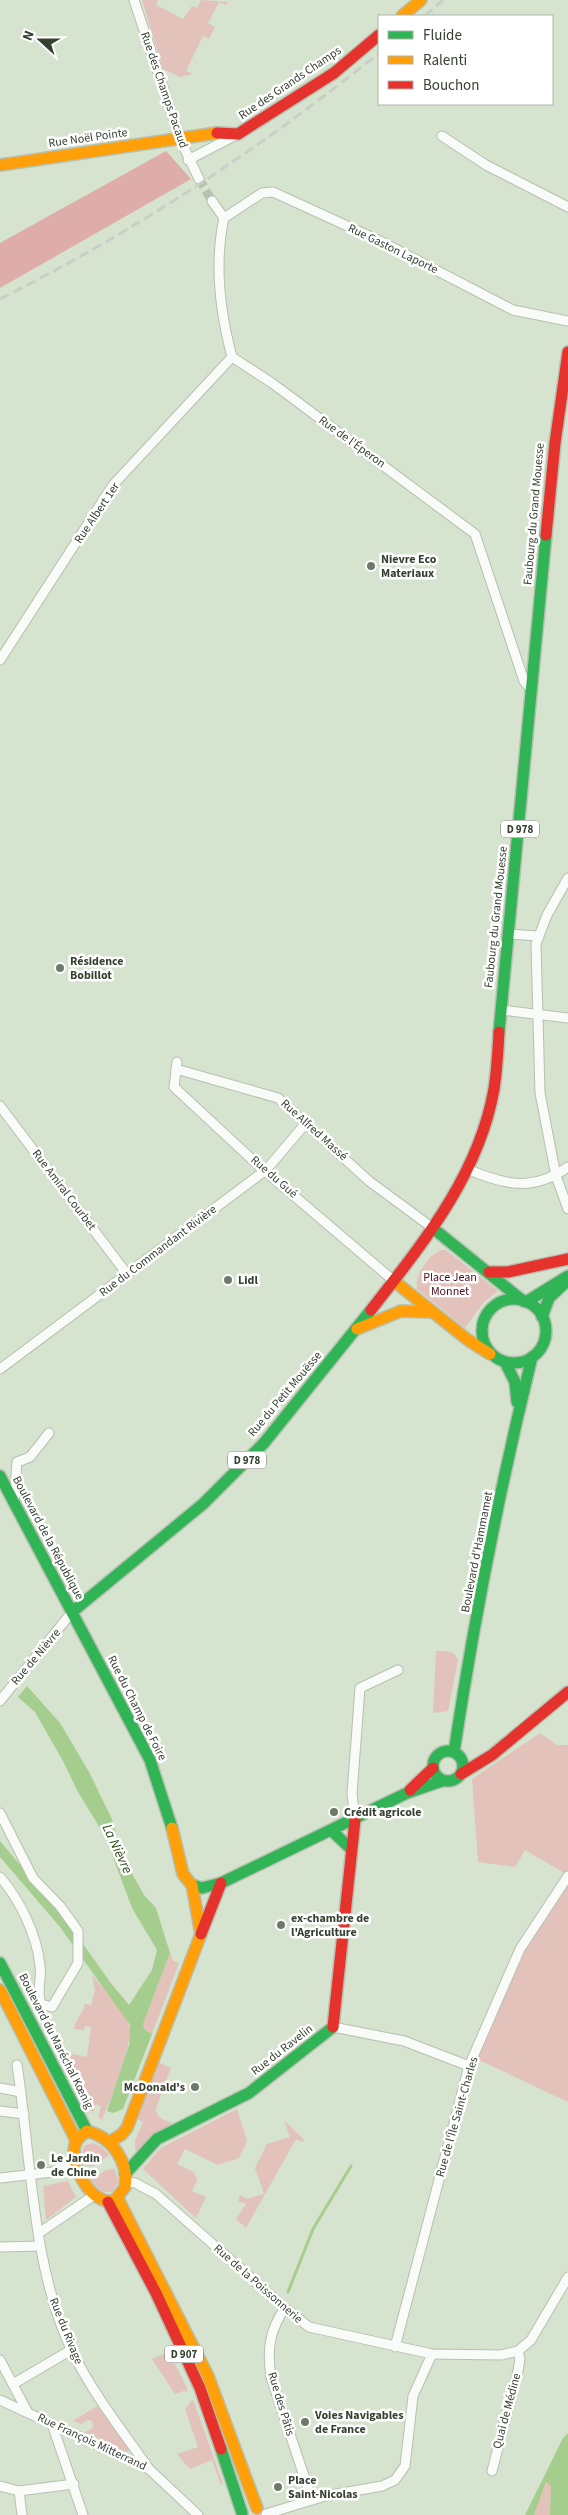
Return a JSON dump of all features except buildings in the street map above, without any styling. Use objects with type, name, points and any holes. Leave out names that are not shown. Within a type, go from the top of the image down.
[{"type":"main road","points":[[403,15],[421,0]]},
{"type":"main road","name":"Rue des Grands Champs","points":[[180,139],[223,132],[238,134],[334,73],[378,36]]},
{"type":"main road","name":"Rue Noël Pointe","points":[[0,165],[180,139]]},
{"type":"main road","name":"Faubourg du Grand Mouesse","points":[[394,1281],[434,1228],[458,1190],[485,1124],[494,1089],[555,443],[568,352]]},
{"type":"main road","points":[[394,1281],[468,1340],[500,1360],[514,1363],[532,1357],[539,1351],[545,1335],[542,1317],[538,1311],[434,1228]]},
{"type":"main road","points":[[489,1272],[508,1272],[568,1259]]},
{"type":"main road","points":[[500,1360],[484,1342],[483,1323],[494,1306],[503,1301],[524,1301],[568,1276]]},
{"type":"main road","name":"Rue du Petit Mouësse","points":[[72,1612],[203,1504],[264,1442],[394,1281]]},
{"type":"main road","points":[[542,1317],[549,1298],[568,1281]]},
{"type":"main road","points":[[357,1329],[398,1309],[417,1308],[433,1313]]},
{"type":"main road","name":"Boulevard d'Hammamet","points":[[454,1755],[464,1687],[516,1422],[532,1357]]},
{"type":"main road","name":"Boulevard d'Hammamet","points":[[500,1360],[515,1384],[517,1396],[516,1422]]},
{"type":"main road","name":"Boulevard de la République","points":[[0,1476],[72,1612]]},
{"type":"main road","name":"Rue du Champ de Foire","points":[[72,1612],[150,1760],[177,1842],[183,1874],[192,1885],[201,1934]]},
{"type":"main road","points":[[192,1885],[202,1888],[222,1883],[407,1793],[442,1781],[451,1781],[492,1755],[568,1692]]},
{"type":"main road","points":[[442,1781],[436,1776],[433,1768],[434,1760],[454,1755],[474,1759],[504,1744]]},
{"type":"main road","points":[[454,1755],[461,1774]]},
{"type":"main road","points":[[407,1793],[433,1768]]},
{"type":"main road","name":"Rue du Ravelin","points":[[126,2178],[156,2139],[248,2093],[333,2027],[354,1820]]},
{"type":"main road","points":[[332,1831],[351,1849]]},
{"type":"main road","points":[[109,2142],[121,2135],[126,2128],[222,1883]]},
{"type":"main road","name":"Boulevard du Maréchal Kœnig","points":[[0,1963],[87,2131]]},
{"type":"main road","points":[[0,1990],[76,2140]]},
{"type":"main road","points":[[87,2131],[96,2132],[109,2142],[119,2157],[126,2178],[113,2200],[93,2196],[73,2161],[73,2150],[76,2140],[87,2131]]},
{"type":"main road","name":"D 907","points":[[113,2200],[208,2376],[263,2512]]},
{"type":"main road","name":"D 907","points":[[113,2200],[200,2388],[242,2514]]},
{"type":"main road","points":[[242,2514],[249,2509],[263,2512]]},
{"type":"street","name":"Rue des Champs Pacaud","points":[[134,0],[180,139],[188,160],[199,179]]},
{"type":"street","points":[[188,160],[238,134]]},
{"type":"street","points":[[442,136],[486,166],[568,207]]},
{"type":"street","name":"Rue Gaston Laporte","points":[[224,218],[262,193],[273,192],[378,240],[513,310],[568,321]]},
{"type":"street","points":[[212,201],[224,218],[218,245],[222,323],[232,357]]},
{"type":"street","name":"Rue de l'Éperon","points":[[232,357],[272,383],[474,534],[524,681],[527,685],[532,685]]},
{"type":"street","name":"Rue Albert 1er","points":[[0,660],[113,485],[232,357]]},
{"type":"street","points":[[518,662],[535,660]]},
{"type":"street","points":[[568,878],[552,905],[536,944],[536,1014],[540,1093],[556,1176],[568,1209]]},
{"type":"street","points":[[509,934],[538,936]]},
{"type":"street","points":[[501,1010],[568,1018]]},
{"type":"street","name":"Rue Alfred Massé","points":[[177,1065],[278,1098],[369,1181],[434,1228]]},
{"type":"street","name":"Rue du Gué","points":[[177,1065],[174,1087],[394,1281]]},
{"type":"street","name":"Rue Amiral Courbet","points":[[0,1106],[127,1274]]},
{"type":"street","name":"Rue du Commandant Rivière","points":[[1,1366],[266,1170],[306,1122]]},
{"type":"street","points":[[467,1170],[484,1177],[515,1185],[532,1184],[556,1176],[568,1167]]},
{"type":"street","points":[[14,1504],[17,1462],[30,1457],[50,1433]]},
{"type":"street","name":"Rue de Nièvre","points":[[0,1702],[72,1612]]},
{"type":"street","points":[[354,1820],[352,1794],[360,1688],[398,1670]]},
{"type":"street","points":[[0,1813],[33,1878],[60,1906],[78,1931],[78,1963],[52,2007],[41,2004],[39,1999],[40,1966],[32,1931],[0,1877]]},
{"type":"street","name":"Rue de l'Île Saint-Charles","points":[[396,2347],[469,2066],[520,1949],[568,1876]]},
{"type":"street","points":[[333,2027],[404,2041],[469,2066]]},
{"type":"street","name":"Rue du Rivage","points":[[17,2065],[40,2246],[50,2291],[71,2350],[92,2388],[149,2469]]},
{"type":"street","points":[[0,2088],[21,2092]]},
{"type":"street","points":[[0,2110],[24,2114]]},
{"type":"street","points":[[0,2178],[53,2172],[73,2161]]},
{"type":"street","name":"Rue de la Poissonnerie","points":[[126,2178],[156,2194],[285,2308],[309,2326],[409,2350]]},
{"type":"street","points":[[39,2233],[93,2196]]},
{"type":"street","points":[[0,2247],[40,2246]]},
{"type":"street","points":[[518,2351],[531,2340],[568,2277]]},
{"type":"street","name":"Rue des Pâtis","points":[[285,2308],[270,2336],[269,2362],[271,2377],[312,2500]]},
{"type":"street","points":[[17,2382],[71,2350]]},
{"type":"street","name":"Quai de Médine","points":[[409,2350],[432,2354],[501,2355],[518,2351],[520,2359],[518,2371],[492,2471]]},
{"type":"street","points":[[263,2512],[382,2486],[395,2480],[405,2466],[412,2396],[432,2354]]},
{"type":"street","points":[[0,2360],[17,2382],[27,2411]]},
{"type":"street","name":"Rue François Mitterrand","points":[[0,2400],[149,2469],[198,2515]]},
{"type":"street","points":[[52,2424],[84,2515]]},
{"type":"street","points":[[0,2486],[19,2491],[74,2484]]},
{"type":"street","points":[[19,2491],[22,2515]]},
{"type":"street","points":[[284,2515],[312,2500]]},
{"type":"green space","points":[[142,0],[158,0],[156,5],[183,19],[192,6],[197,8],[201,0],[228,2],[226,5],[219,2],[208,23],[215,27],[209,39],[203,36],[186,71],[193,74],[180,77],[163,69]]},
{"type":"green space","name":"Place Jean Monnet","points":[[441,1250],[446,1250],[498,1291],[484,1302],[465,1328],[417,1289],[418,1278],[423,1266]]},
{"type":"green space","points":[[436,1651],[452,1653],[458,1660],[448,1711],[433,1713]]},
{"type":"green space","points":[[540,1733],[557,1745],[568,1745],[568,1875],[525,1850],[515,1867],[478,1862],[472,1779]]},
{"type":"green space","points":[[568,1883],[568,2102],[477,2059],[527,1947]]},
{"type":"green space","points":[[170,1953],[173,1961],[179,1963],[152,2034],[145,2030],[143,2024]]},
{"type":"green space","points":[[92,1975],[126,2018],[130,2032],[125,2057],[102,2120],[98,2117],[101,2107],[96,2104],[93,2113],[88,2108],[76,2077],[62,2052],[87,2057],[91,2027],[85,2026],[84,2030],[74,2029],[85,2004],[91,2005],[95,1990]]},
{"type":"green space","points":[[155,2061],[171,2068],[156,2112],[163,2119],[177,2125],[138,2153],[135,2150],[135,2141],[143,2122],[134,2117]]},
{"type":"green space","points":[[237,2109],[247,2141],[239,2158],[218,2165],[185,2149],[177,2164],[195,2173],[197,2181],[192,2191],[206,2197],[196,2218],[143,2169],[161,2148]]},
{"type":"green space","points":[[284,2120],[304,2140],[303,2142],[296,2139],[246,2228],[236,2219],[246,2204],[238,2201],[240,2195],[247,2199],[264,2194],[255,2168],[267,2144],[290,2137]]},
{"type":"green space","points":[[93,2143],[102,2147],[109,2155],[94,2166],[85,2166],[82,2154],[84,2146]]},
{"type":"green space","points":[[115,2169],[118,2182],[112,2192],[103,2192],[90,2181],[106,2170]]},
{"type":"green space","points":[[68,2181],[76,2197],[46,2220],[43,2186]]},
{"type":"green space","points":[[169,2352],[187,2388],[187,2392],[183,2391],[175,2394],[152,2359]]},
{"type":"green space","points":[[192,2400],[223,2484],[221,2485],[212,2460],[190,2469],[177,2454],[198,2447],[185,2409]]},
{"type":"green space","points":[[97,2406],[130,2449],[127,2452],[85,2432],[93,2428],[92,2421],[88,2420],[81,2424],[73,2421]]},
{"type":"green space","points":[[546,2481],[551,2486],[550,2515],[534,2515]]},
{"type":"shaded area","points":[[166,151],[191,179],[0,288],[0,243]]},
{"type":"water","name":"La Nièvre","points":[[27,1686],[60,1723],[89,1772],[111,1817],[121,1849],[131,1872],[144,1895],[156,1908],[170,1953],[143,2024],[145,2030],[152,2034],[123,2109],[113,2113],[107,2111],[129,2045],[130,2025],[60,1927],[0,1857],[0,1841],[66,1920],[110,1982],[129,2005],[152,1970],[157,1950],[132,1908],[105,1836],[78,1792],[35,1712],[18,1697]]},
{"type":"water","points":[[568,2433],[568,2515],[550,2515],[551,2486],[546,2482],[534,2515],[525,2515],[563,2438]]},
{"type":"waterway","points":[[288,2292],[313,2229],[351,2166]]},
{"type":"tunnel","points":[[199,179],[212,201]]},
{"type":"railway","points":[[426,15],[443,0]]},
{"type":"railway","points":[[0,299],[100,245],[196,186],[289,122],[378,54]]},
{"type":"traffic: fast","points":[[499,1032],[546,535]]},
{"type":"traffic: fast","points":[[434,1229],[523,1301]]},
{"type":"traffic: fast","points":[[526,1302],[568,1276]]},
{"type":"traffic: fast","points":[[542,1317],[549,1298],[564,1284]]},
{"type":"traffic: fast","points":[[514,1299],[532,1305],[540,1313],[546,1331],[540,1349],[532,1357],[514,1363],[496,1357],[488,1349],[482,1331],[488,1313],[496,1305],[514,1299]]},
{"type":"traffic: fast","points":[[72,1612],[203,1504],[264,1443],[371,1310]]},
{"type":"traffic: fast","points":[[454,1752],[488,1554],[532,1357]]},
{"type":"traffic: fast","points":[[505,1362],[515,1382],[517,1402]]},
{"type":"traffic: fast","points":[[0,1476],[150,1760],[172,1828]]},
{"type":"traffic: fast","points":[[448,1751],[459,1755],[463,1766],[459,1777],[448,1781],[437,1777],[433,1766],[437,1755],[448,1751]]},
{"type":"traffic: fast","points":[[192,1885],[202,1888],[221,1883],[407,1793],[442,1781]]},
{"type":"traffic: fast","points":[[332,1831],[351,1849]]},
{"type":"traffic: fast","points":[[0,1963],[87,2131]]},
{"type":"traffic: fast","points":[[125,2174],[157,2139],[249,2093],[333,2027]]},
{"type":"traffic: fast","points":[[221,2449],[242,2513]]},
{"type":"traffic: slow","points":[[403,15],[421,0]]},
{"type":"traffic: slow","points":[[0,165],[217,133]]},
{"type":"traffic: slow","points":[[394,1281],[468,1340],[490,1354]]},
{"type":"traffic: slow","points":[[357,1329],[401,1311],[429,1312]]},
{"type":"traffic: slow","points":[[109,2142],[121,2135],[127,2128],[201,1934],[192,1885],[183,1874],[172,1828]]},
{"type":"traffic: slow","points":[[0,1990],[76,2140]]},
{"type":"traffic: slow","points":[[87,2131],[104,2139],[117,2152],[121,2160],[126,2178],[125,2187],[115,2200],[106,2201],[98,2197],[84,2183],[79,2173],[75,2163],[75,2145],[78,2139],[87,2131]]},
{"type":"traffic: slow","points":[[118,2199],[208,2376],[257,2508]]},
{"type":"traffic: jam","points":[[217,133],[238,134],[334,73],[378,36]]},
{"type":"traffic: jam","points":[[546,535],[555,443],[568,352]]},
{"type":"traffic: jam","points":[[371,1310],[429,1233],[462,1179],[476,1150],[487,1120],[494,1089],[499,1032]]},
{"type":"traffic: jam","points":[[489,1272],[508,1272],[568,1259]]},
{"type":"traffic: jam","points":[[461,1774],[492,1755],[568,1692]]},
{"type":"traffic: jam","points":[[410,1790],[433,1768]]},
{"type":"traffic: jam","points":[[333,2027],[355,1820]]},
{"type":"traffic: jam","points":[[201,1934],[221,1883]]},
{"type":"traffic: jam","points":[[108,2202],[156,2293],[200,2388],[221,2449]]},
{"type":"place","name":"Nievre Eco Materiaux","points":[[371,566]]},
{"type":"place","name":"Résidence Bobillot","points":[[60,968]]},
{"type":"place","name":"Lidl","points":[[228,1280]]},
{"type":"place","name":"Crédit agricole","points":[[334,1812]]},
{"type":"place","name":"ex-chambre de l'Agriculture","points":[[281,1925]]},
{"type":"place","name":"McDonald's","points":[[195,2087]]},
{"type":"place","name":"Le Jardin de Chine","points":[[41,2165]]},
{"type":"place","name":"Voies Navigables de France","points":[[305,2422]]},
{"type":"place","name":"Place Saint-Nicolas","points":[[278,2487]]}]
